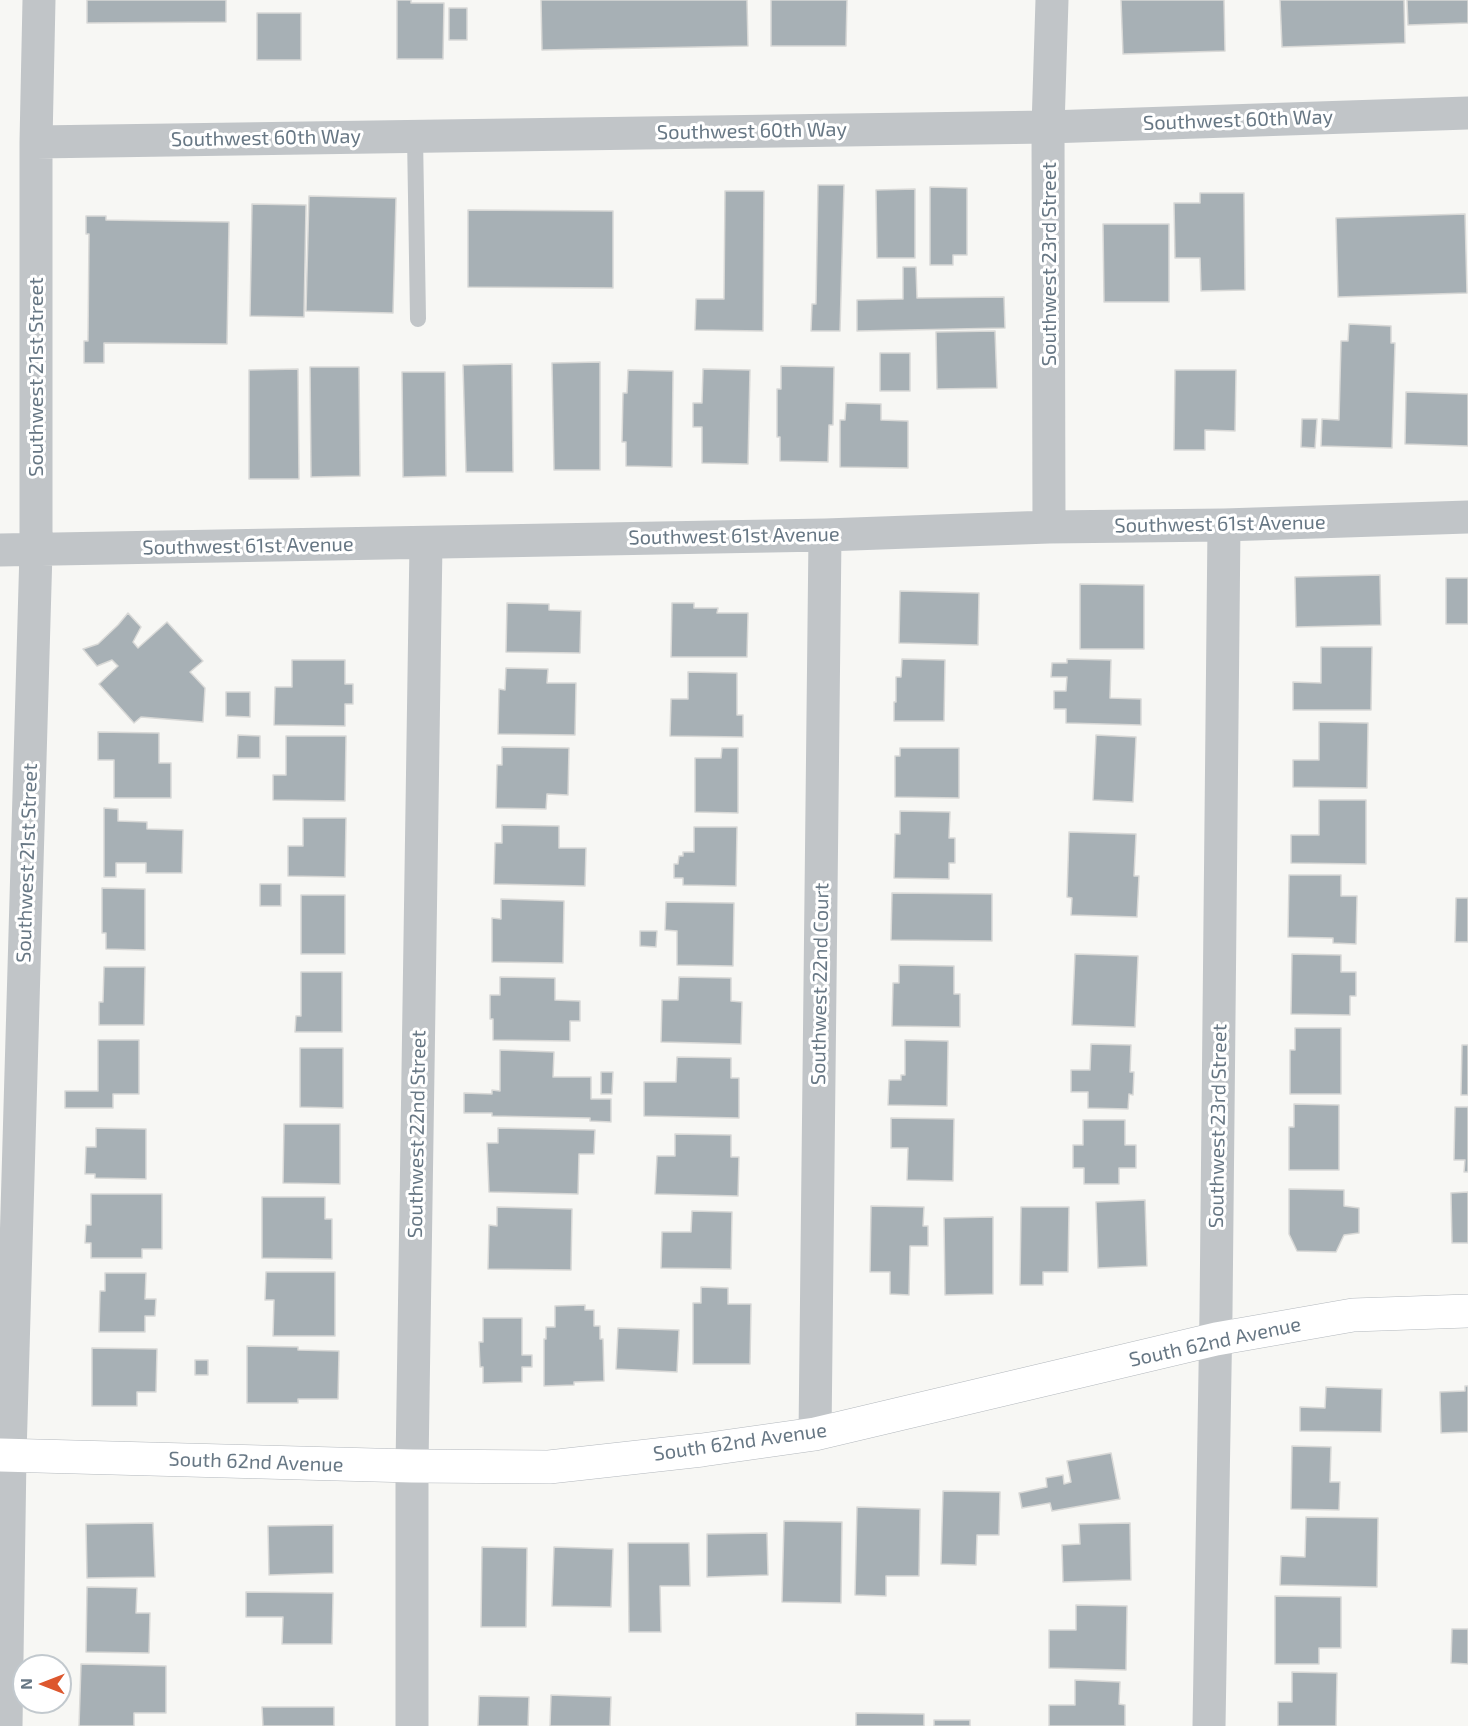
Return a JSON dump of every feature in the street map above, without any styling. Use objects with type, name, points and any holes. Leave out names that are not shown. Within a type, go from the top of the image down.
[{"type":"street","name":"Southwest 21st Street","points":[[6,1726],[5,1455],[36,551],[36,142],[39,0]]},
{"type":"street","name":"Southwest 23rd Street","points":[[1049,527],[1048,127],[1052,0]]},
{"type":"street","name":"Southwest 60th Way","points":[[36,142],[1048,127],[1468,113]]},
{"type":"street","name":"Southwest 61st Avenue","points":[[0,550],[825,535],[1468,517]]},
{"type":"street","name":"Southwest 23rd Street","points":[[1209,1726],[1216,1340],[1224,525]]},
{"type":"street","name":"Southwest 22nd Court","points":[[815,1434],[825,535]]},
{"type":"street","name":"Southwest 22nd Street","points":[[412,1726],[412,1466],[426,543]]},
{"type":"street","name":"South 62nd Avenue","points":[[5,1455],[412,1466],[549,1467],[702,1450],[815,1434],[1216,1340],[1353,1315],[1468,1311]]},
{"type":"lane","points":[[415,136],[418,319]]},
{"type":"building","points":[[87,0],[226,0],[226,22],[87,23]]},
{"type":"building","points":[[397,0],[411,0],[411,3],[444,3],[443,59],[397,59]]},
{"type":"building","points":[[541,0],[747,0],[748,46],[542,50]]},
{"type":"building","points":[[771,0],[847,0],[846,46],[771,46]]},
{"type":"building","points":[[1121,0],[1224,0],[1225,51],[1123,54]]},
{"type":"building","points":[[1280,0],[1404,0],[1405,43],[1282,47]]},
{"type":"building","points":[[1407,0],[1468,0],[1468,23],[1408,25]]},
{"type":"building","points":[[449,8],[467,8],[467,40],[449,40]]},
{"type":"building","points":[[257,13],[301,13],[301,60],[257,60]]},
{"type":"building","points":[[818,185],[844,185],[840,331],[811,331],[812,304],[816,304]]},
{"type":"building","points":[[930,187],[967,188],[967,255],[953,255],[953,265],[930,265]]},
{"type":"building","points":[[915,189],[915,258],[877,258],[876,190]]},
{"type":"building","points":[[725,191],[764,191],[763,331],[695,330],[696,299],[724,299]]},
{"type":"building","points":[[1200,193],[1244,193],[1245,290],[1201,291],[1200,258],[1175,258],[1174,203],[1200,203]]},
{"type":"building","points":[[309,196],[396,198],[393,313],[306,311]]},
{"type":"building","points":[[252,204],[306,205],[304,317],[250,316]]},
{"type":"building","points":[[468,210],[613,211],[613,288],[468,287]]},
{"type":"building","points":[[1465,214],[1467,293],[1338,297],[1336,218]]},
{"type":"building","points":[[86,216],[106,216],[106,220],[229,222],[227,344],[104,343],[104,363],[84,363],[84,341],[88,341],[89,234],[86,234]]},
{"type":"building","points":[[1103,224],[1169,224],[1169,302],[1104,302]]},
{"type":"building","points":[[903,267],[916,267],[917,298],[1004,297],[1005,328],[857,331],[857,300],[903,299]]},
{"type":"building","points":[[1349,324],[1391,326],[1391,343],[1395,343],[1392,448],[1321,446],[1322,419],[1339,420],[1341,341],[1348,341]]},
{"type":"building","points":[[995,331],[997,388],[937,389],[936,332]]},
{"type":"building","points":[[880,353],[910,353],[910,391],[880,391]]},
{"type":"building","points":[[600,362],[600,470],[554,470],[552,363]]},
{"type":"building","points":[[512,364],[513,472],[466,472],[463,365]]},
{"type":"building","points":[[781,366],[834,367],[833,425],[829,425],[828,462],[780,461],[780,437],[777,437],[777,389],[781,389]]},
{"type":"building","points":[[310,367],[359,367],[360,476],[311,477]]},
{"type":"building","points":[[298,369],[299,479],[249,479],[249,370]]},
{"type":"building","points":[[703,369],[750,370],[748,464],[702,463],[702,427],[693,427],[693,403],[702,403]]},
{"type":"building","points":[[628,370],[673,371],[672,467],[626,466],[626,442],[622,442],[623,393],[627,393]]},
{"type":"building","points":[[1175,370],[1236,370],[1235,431],[1205,430],[1205,450],[1174,450]]},
{"type":"building","points":[[402,372],[445,372],[446,476],[403,477]]},
{"type":"building","points":[[1406,392],[1468,394],[1468,446],[1405,444]]},
{"type":"building","points":[[846,403],[881,404],[881,420],[908,421],[908,468],[840,467],[840,420],[845,420]]},
{"type":"building","points":[[1302,419],[1317,419],[1315,448],[1301,447]]},
{"type":"building","points":[[1380,575],[1381,625],[1296,627],[1295,577]]},
{"type":"building","points":[[1446,578],[1468,578],[1468,624],[1446,624]]},
{"type":"building","points":[[1080,584],[1144,585],[1144,649],[1080,649]]},
{"type":"building","points":[[900,591],[979,593],[978,645],[899,643]]},
{"type":"building","points":[[507,603],[549,604],[549,610],[581,611],[580,653],[506,652]]},
{"type":"building","points":[[672,603],[694,603],[694,608],[718,608],[717,613],[748,613],[747,657],[671,657]]},
{"type":"building","points":[[128,613],[141,627],[133,642],[138,648],[167,622],[203,661],[190,672],[205,688],[203,722],[141,717],[134,723],[99,684],[118,666],[112,660],[97,666],[83,649],[98,644]]},
{"type":"building","points":[[1321,647],[1372,647],[1371,710],[1293,710],[1293,682],[1321,683]]},
{"type":"building","points":[[902,659],[945,660],[944,721],[894,721],[896,677],[901,677]]},
{"type":"building","points":[[1067,659],[1111,660],[1110,698],[1141,699],[1141,725],[1066,723],[1066,709],[1054,709],[1054,691],[1066,691],[1067,677],[1051,677],[1052,663],[1067,663]]},
{"type":"building","points":[[292,660],[345,660],[345,684],[353,684],[353,704],[345,704],[345,726],[274,725],[275,687],[292,687]]},
{"type":"building","points":[[506,668],[548,669],[547,683],[576,683],[575,735],[498,734],[499,689],[505,690]]},
{"type":"building","points":[[688,672],[737,673],[737,715],[743,715],[743,737],[670,736],[671,699],[688,699]]},
{"type":"building","points":[[226,692],[250,692],[250,717],[226,716]]},
{"type":"building","points":[[1319,722],[1368,723],[1367,788],[1293,787],[1293,760],[1319,760]]},
{"type":"building","points":[[98,732],[159,733],[159,763],[171,763],[171,798],[114,798],[114,760],[98,760]]},
{"type":"building","points":[[238,735],[260,736],[260,758],[237,758]]},
{"type":"building","points":[[1096,735],[1136,737],[1133,802],[1093,800]]},
{"type":"building","points":[[286,736],[346,736],[345,801],[273,800],[273,775],[286,775]]},
{"type":"building","points":[[502,747],[569,748],[568,795],[547,794],[546,809],[496,808],[497,765],[502,765]]},
{"type":"building","points":[[722,748],[738,748],[738,813],[695,812],[695,758],[721,758]]},
{"type":"building","points":[[900,748],[959,748],[959,798],[895,797],[895,756],[900,756]]},
{"type":"building","points":[[1319,800],[1366,800],[1366,864],[1291,863],[1291,835],[1319,835]]},
{"type":"building","points":[[104,808],[118,809],[118,821],[147,822],[147,829],[183,830],[182,873],[146,873],[146,863],[116,863],[116,877],[104,877]]},
{"type":"building","points":[[900,811],[950,812],[949,838],[955,838],[955,863],[949,863],[949,879],[894,878],[895,834],[900,834]]},
{"type":"building","points":[[303,818],[346,818],[345,877],[288,876],[288,846],[303,846]]},
{"type":"building","points":[[502,825],[559,826],[559,848],[586,848],[585,886],[494,884],[495,843],[502,843]]},
{"type":"building","points":[[694,827],[737,827],[736,886],[683,885],[683,878],[674,878],[674,864],[678,864],[679,856],[683,856],[683,852],[694,852]]},
{"type":"building","points":[[1069,832],[1136,834],[1134,876],[1139,876],[1137,917],[1071,915],[1072,898],[1067,897]]},
{"type":"building","points":[[1289,875],[1341,875],[1341,896],[1357,896],[1356,944],[1333,943],[1333,938],[1288,937]]},
{"type":"building","points":[[260,884],[281,884],[281,906],[260,906]]},
{"type":"building","points":[[102,888],[145,889],[145,950],[106,949],[106,933],[102,933]]},
{"type":"building","points":[[892,893],[992,894],[992,941],[891,940]]},
{"type":"building","points":[[301,895],[345,895],[345,954],[301,954]]},
{"type":"building","points":[[1456,898],[1468,898],[1468,942],[1455,942]]},
{"type":"building","points":[[501,899],[564,901],[563,963],[492,962],[492,918],[501,919]]},
{"type":"building","points":[[666,902],[734,903],[733,966],[677,965],[677,931],[665,930]]},
{"type":"building","points":[[640,931],[657,931],[656,947],[640,946]]},
{"type":"building","points":[[1075,954],[1138,956],[1135,1027],[1072,1025]]},
{"type":"building","points":[[1292,954],[1341,955],[1341,972],[1356,972],[1356,996],[1350,996],[1350,1015],[1291,1014]]},
{"type":"building","points":[[899,965],[954,966],[954,994],[960,994],[960,1027],[892,1026],[893,983],[899,983]]},
{"type":"building","points":[[104,967],[145,967],[144,1025],[99,1025],[99,1002],[103,1002]]},
{"type":"building","points":[[301,972],[342,972],[342,1032],[295,1032],[296,1016],[301,1016]]},
{"type":"building","points":[[500,977],[555,978],[555,1000],[580,1001],[580,1021],[570,1021],[570,1041],[493,1040],[490,995],[500,995]]},
{"type":"building","points":[[679,977],[731,978],[731,1001],[742,1002],[741,1044],[661,1042],[662,1000],[678,1000]]},
{"type":"building","points":[[1295,1028],[1341,1028],[1341,1094],[1290,1094],[1290,1050],[1295,1050]]},
{"type":"building","points":[[98,1040],[139,1040],[139,1094],[113,1094],[113,1108],[65,1108],[65,1091],[98,1091]]},
{"type":"building","points":[[905,1040],[948,1041],[947,1106],[888,1105],[889,1080],[901,1080],[901,1075],[905,1075]]},
{"type":"building","points":[[1091,1044],[1131,1045],[1130,1072],[1134,1072],[1133,1095],[1129,1094],[1128,1109],[1088,1108],[1088,1092],[1071,1092],[1071,1070],[1090,1070]]},
{"type":"building","points":[[1462,1045],[1468,1045],[1468,1095],[1461,1095]]},
{"type":"building","points":[[300,1048],[343,1048],[343,1108],[300,1107]]},
{"type":"building","points":[[500,1050],[554,1052],[553,1077],[591,1077],[591,1099],[611,1099],[611,1122],[590,1121],[590,1118],[492,1116],[492,1113],[464,1113],[464,1093],[492,1094],[492,1090],[500,1091]]},
{"type":"building","points":[[677,1057],[731,1058],[731,1078],[739,1078],[739,1118],[644,1116],[644,1082],[676,1082]]},
{"type":"building","points":[[601,1072],[613,1072],[612,1094],[601,1094]]},
{"type":"building","points":[[1294,1104],[1339,1105],[1339,1170],[1289,1170],[1289,1127],[1294,1127]]},
{"type":"building","points":[[1455,1107],[1468,1107],[1468,1172],[1464,1172],[1465,1160],[1454,1160]]},
{"type":"building","points":[[891,1118],[954,1119],[953,1181],[907,1180],[908,1148],[891,1148]]},
{"type":"building","points":[[1083,1120],[1125,1120],[1125,1145],[1136,1145],[1136,1168],[1119,1168],[1119,1184],[1084,1184],[1084,1168],[1073,1168],[1073,1145],[1083,1145]]},
{"type":"building","points":[[284,1124],[340,1124],[340,1184],[283,1183]]},
{"type":"building","points":[[96,1128],[146,1129],[146,1179],[95,1178],[95,1174],[85,1174],[86,1147],[96,1147]]},
{"type":"building","points":[[498,1128],[595,1130],[594,1154],[579,1154],[578,1194],[489,1192],[487,1143],[498,1143]]},
{"type":"building","points":[[675,1134],[731,1135],[731,1157],[739,1157],[738,1196],[655,1194],[657,1156],[675,1156]]},
{"type":"building","points":[[1289,1189],[1344,1190],[1344,1206],[1359,1208],[1359,1233],[1344,1235],[1336,1252],[1297,1251],[1289,1234]]},
{"type":"building","points":[[1468,1192],[1468,1243],[1452,1243],[1451,1193]]},
{"type":"building","points":[[91,1194],[162,1194],[162,1249],[142,1249],[142,1258],[91,1258],[91,1243],[85,1243],[86,1225],[91,1225]]},
{"type":"building","points":[[262,1197],[325,1197],[325,1219],[332,1219],[332,1259],[262,1258]]},
{"type":"building","points":[[1145,1200],[1147,1266],[1098,1268],[1096,1202]]},
{"type":"building","points":[[871,1206],[924,1207],[923,1226],[928,1226],[928,1246],[910,1246],[909,1295],[890,1294],[890,1272],[870,1272]]},
{"type":"building","points":[[497,1207],[572,1209],[571,1270],[488,1269],[489,1225],[497,1226]]},
{"type":"building","points":[[1021,1207],[1069,1207],[1068,1272],[1043,1272],[1043,1285],[1020,1285]]},
{"type":"building","points":[[692,1211],[732,1212],[731,1269],[661,1268],[662,1232],[691,1232]]},
{"type":"building","points":[[993,1217],[993,1294],[945,1295],[944,1218]]},
{"type":"building","points":[[266,1272],[335,1272],[335,1336],[273,1336],[274,1300],[265,1300]]},
{"type":"building","points":[[105,1273],[146,1273],[145,1299],[156,1299],[155,1316],[145,1316],[145,1332],[99,1332],[100,1291],[105,1291]]},
{"type":"building","points":[[701,1287],[728,1288],[728,1304],[751,1304],[750,1364],[693,1364],[693,1303],[701,1303]]},
{"type":"building","points":[[585,1305],[585,1310],[594,1310],[594,1326],[600,1326],[600,1339],[603,1339],[604,1381],[544,1386],[544,1339],[546,1339],[546,1327],[555,1327],[555,1306]]},
{"type":"building","points":[[483,1318],[522,1318],[522,1355],[532,1355],[532,1367],[522,1367],[522,1382],[483,1383],[479,1342],[483,1342]]},
{"type":"building","points":[[618,1328],[679,1330],[677,1372],[616,1369]]},
{"type":"building","points":[[247,1346],[339,1351],[338,1399],[298,1399],[298,1403],[247,1403]]},
{"type":"building","points":[[92,1348],[157,1349],[156,1392],[137,1392],[137,1406],[92,1406]]},
{"type":"building","points":[[195,1360],[208,1360],[208,1375],[195,1375]]},
{"type":"building","points":[[1465,1386],[1468,1386],[1468,1432],[1441,1433],[1440,1392],[1465,1391]]},
{"type":"building","points":[[1326,1387],[1382,1389],[1381,1432],[1300,1431],[1300,1407],[1325,1408]]},
{"type":"building","points":[[1292,1446],[1331,1447],[1330,1482],[1340,1482],[1339,1510],[1291,1509]]},
{"type":"building","points":[[1111,1453],[1120,1499],[1052,1511],[1050,1503],[1022,1508],[1019,1493],[1047,1487],[1046,1478],[1063,1475],[1064,1484],[1071,1482],[1067,1461]]},
{"type":"building","points":[[943,1491],[1000,1492],[999,1535],[977,1535],[976,1565],[941,1564]]},
{"type":"building","points":[[857,1507],[920,1509],[919,1576],[886,1576],[886,1596],[855,1595]]},
{"type":"building","points":[[1306,1517],[1378,1518],[1377,1587],[1280,1585],[1281,1556],[1305,1557]]},
{"type":"building","points":[[784,1521],[842,1522],[841,1603],[782,1602]]},
{"type":"building","points":[[153,1523],[155,1577],[87,1578],[86,1524]]},
{"type":"building","points":[[1130,1523],[1131,1580],[1063,1582],[1062,1545],[1080,1544],[1079,1524]]},
{"type":"building","points":[[333,1525],[333,1573],[269,1575],[268,1526]]},
{"type":"building","points":[[767,1533],[768,1575],[707,1577],[707,1534]]},
{"type":"building","points":[[628,1543],[689,1543],[690,1586],[660,1586],[661,1632],[629,1632]]},
{"type":"building","points":[[482,1547],[527,1548],[526,1627],[481,1627]]},
{"type":"building","points":[[554,1547],[613,1549],[611,1607],[552,1606]]},
{"type":"building","points":[[87,1587],[137,1588],[136,1613],[150,1613],[149,1653],[86,1652]]},
{"type":"building","points":[[246,1592],[333,1593],[332,1644],[282,1644],[283,1617],[246,1617]]},
{"type":"building","points":[[1275,1596],[1341,1597],[1341,1648],[1319,1648],[1319,1664],[1275,1664]]},
{"type":"building","points":[[1076,1605],[1127,1606],[1126,1670],[1049,1668],[1049,1630],[1076,1630]]},
{"type":"building","points":[[1452,1629],[1468,1629],[1468,1664],[1451,1663]]},
{"type":"building","points":[[81,1664],[166,1666],[166,1713],[134,1713],[134,1726],[79,1726]]},
{"type":"building","points":[[1292,1672],[1337,1673],[1336,1726],[1278,1726],[1278,1702],[1292,1702]]},
{"type":"building","points":[[1075,1680],[1120,1682],[1119,1704],[1125,1705],[1125,1726],[1049,1726],[1049,1705],[1075,1705]]},
{"type":"building","points":[[551,1695],[611,1697],[610,1726],[550,1726]]},
{"type":"building","points":[[479,1696],[529,1697],[528,1726],[478,1726]]},
{"type":"building","points":[[262,1707],[334,1707],[334,1726],[263,1726]]},
{"type":"building","points":[[856,1713],[924,1714],[924,1726],[856,1726]]},
{"type":"building","points":[[934,1720],[970,1720],[970,1726],[934,1726]]}]
